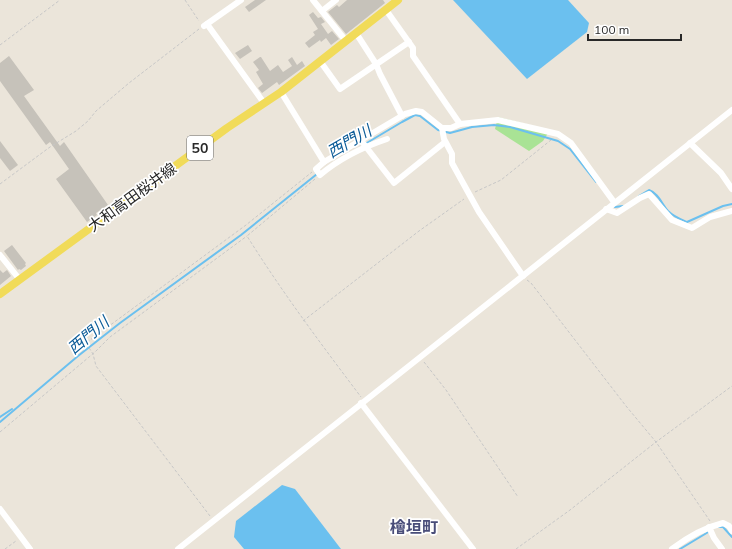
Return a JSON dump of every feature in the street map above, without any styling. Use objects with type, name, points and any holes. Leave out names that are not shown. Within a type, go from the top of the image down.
[{"type":"main road","name":"大和高田桜井線","points":[[0,294],[227,128],[281,92],[356,34],[388,5],[398,0]]},
{"type":"street","points":[[241,0],[206,25],[264,103]]},
{"type":"street","points":[[313,0],[346,41]]},
{"type":"street","points":[[322,11],[336,0]]},
{"type":"street","points":[[388,5],[413,48],[413,56],[460,124]]},
{"type":"street","points":[[356,34],[376,64],[402,116]]},
{"type":"street","points":[[320,61],[340,89],[409,42]]},
{"type":"street","points":[[281,92],[324,162]]},
{"type":"street","points":[[387,139],[366,146],[320,175],[316,169],[324,162],[402,116],[416,111],[422,112],[442,128],[451,128],[460,124],[498,120],[556,134],[571,143],[614,202]]},
{"type":"street","points":[[178,549],[363,402],[421,358],[614,202],[731,113]]},
{"type":"street","points":[[442,128],[445,142],[452,154],[452,162],[480,212],[522,276]]},
{"type":"street","points":[[362,140],[394,183],[445,142]]},
{"type":"street","points":[[690,143],[721,173],[732,189]]},
{"type":"street","points":[[606,209],[617,213],[649,194],[672,220],[692,228],[710,217],[732,210]]},
{"type":"street","points":[[0,255],[20,280]]},
{"type":"street","points":[[363,402],[473,549]]},
{"type":"street","points":[[0,509],[30,549]]},
{"type":"street","points":[[672,549],[689,537],[709,526],[723,523],[729,526],[732,531]]},
{"type":"street","points":[[709,526],[714,538],[722,549]]},
{"type":"path","points":[[0,45],[60,0]]},
{"type":"path","points":[[0,184],[88,121],[96,111],[134,78],[206,25],[200,22],[185,0]]},
{"type":"path","points":[[303,321],[419,231],[470,194],[501,180],[556,134]]},
{"type":"path","points":[[214,521],[96,366],[93,354],[86,343],[246,226],[316,169]]},
{"type":"path","points":[[0,432],[93,354],[110,337],[247,236],[320,175]]},
{"type":"path","points":[[247,236],[267,269],[303,321],[363,402]]},
{"type":"path","points":[[522,276],[531,283],[626,406],[656,442],[711,522],[709,526]]},
{"type":"path","points":[[421,358],[446,390],[518,497]]},
{"type":"path","points":[[516,549],[570,510],[656,442],[732,386]]},
{"type":"path","points":[[5,549],[21,537]]},
{"type":"green space","points":[[498,117],[550,130],[543,141],[529,151],[495,129]]},
{"type":"water","points":[[453,0],[568,0],[589,23],[587,32],[527,79]]},
{"type":"water","points":[[282,485],[295,489],[341,549],[244,549],[234,537],[236,521]]},
{"type":"building","points":[[255,0],[266,0],[249,12],[245,7]]},
{"type":"building","points":[[347,0],[383,0],[385,3],[346,34],[328,12],[337,5],[339,7]]},
{"type":"building","points":[[313,12],[318,18],[321,17],[325,22],[321,24],[328,34],[332,31],[339,39],[331,45],[326,38],[321,42],[320,40],[309,48],[305,43],[315,35],[313,32],[318,29],[309,15]]},
{"type":"building","points":[[248,45],[252,51],[240,59],[235,53]]},
{"type":"building","points":[[9,56],[34,90],[24,96],[60,146],[64,142],[108,205],[96,213],[97,215],[87,222],[56,179],[69,169],[50,142],[46,145],[0,81],[0,63]]},
{"type":"building","points":[[260,57],[270,71],[278,65],[283,72],[292,66],[288,60],[292,57],[297,65],[302,61],[305,66],[279,85],[277,82],[262,93],[258,88],[263,84],[256,72],[259,70],[253,62]]},
{"type":"building","points":[[0,141],[18,165],[10,171],[0,158]]},
{"type":"building","points":[[12,245],[26,263],[26,266],[21,270],[18,270],[4,251]]},
{"type":"building","points":[[0,270],[3,273],[7,270],[11,276],[0,285]]},
{"type":"waterway","name":"西門川","points":[[365,144],[415,115],[420,116],[438,130],[450,133],[472,127],[494,125],[510,127],[558,141],[570,149],[596,182]]},
{"type":"waterway","name":"西門川","points":[[0,422],[78,356],[120,323],[241,235],[317,174]]},
{"type":"waterway","name":"西門川","points":[[639,196],[649,190],[652,191],[670,213],[687,222],[723,206],[732,204]]},
{"type":"waterway","name":"西門川","points":[[613,205],[615,207],[623,206]]},
{"type":"waterway","name":"西門川","points":[[0,417],[12,409]]},
{"type":"waterway","points":[[719,527],[723,527],[732,537]]},
{"type":"waterway","points":[[680,549],[710,531]]},
{"type":"district","name":"檜垣町","points":[[414,527]]}]
